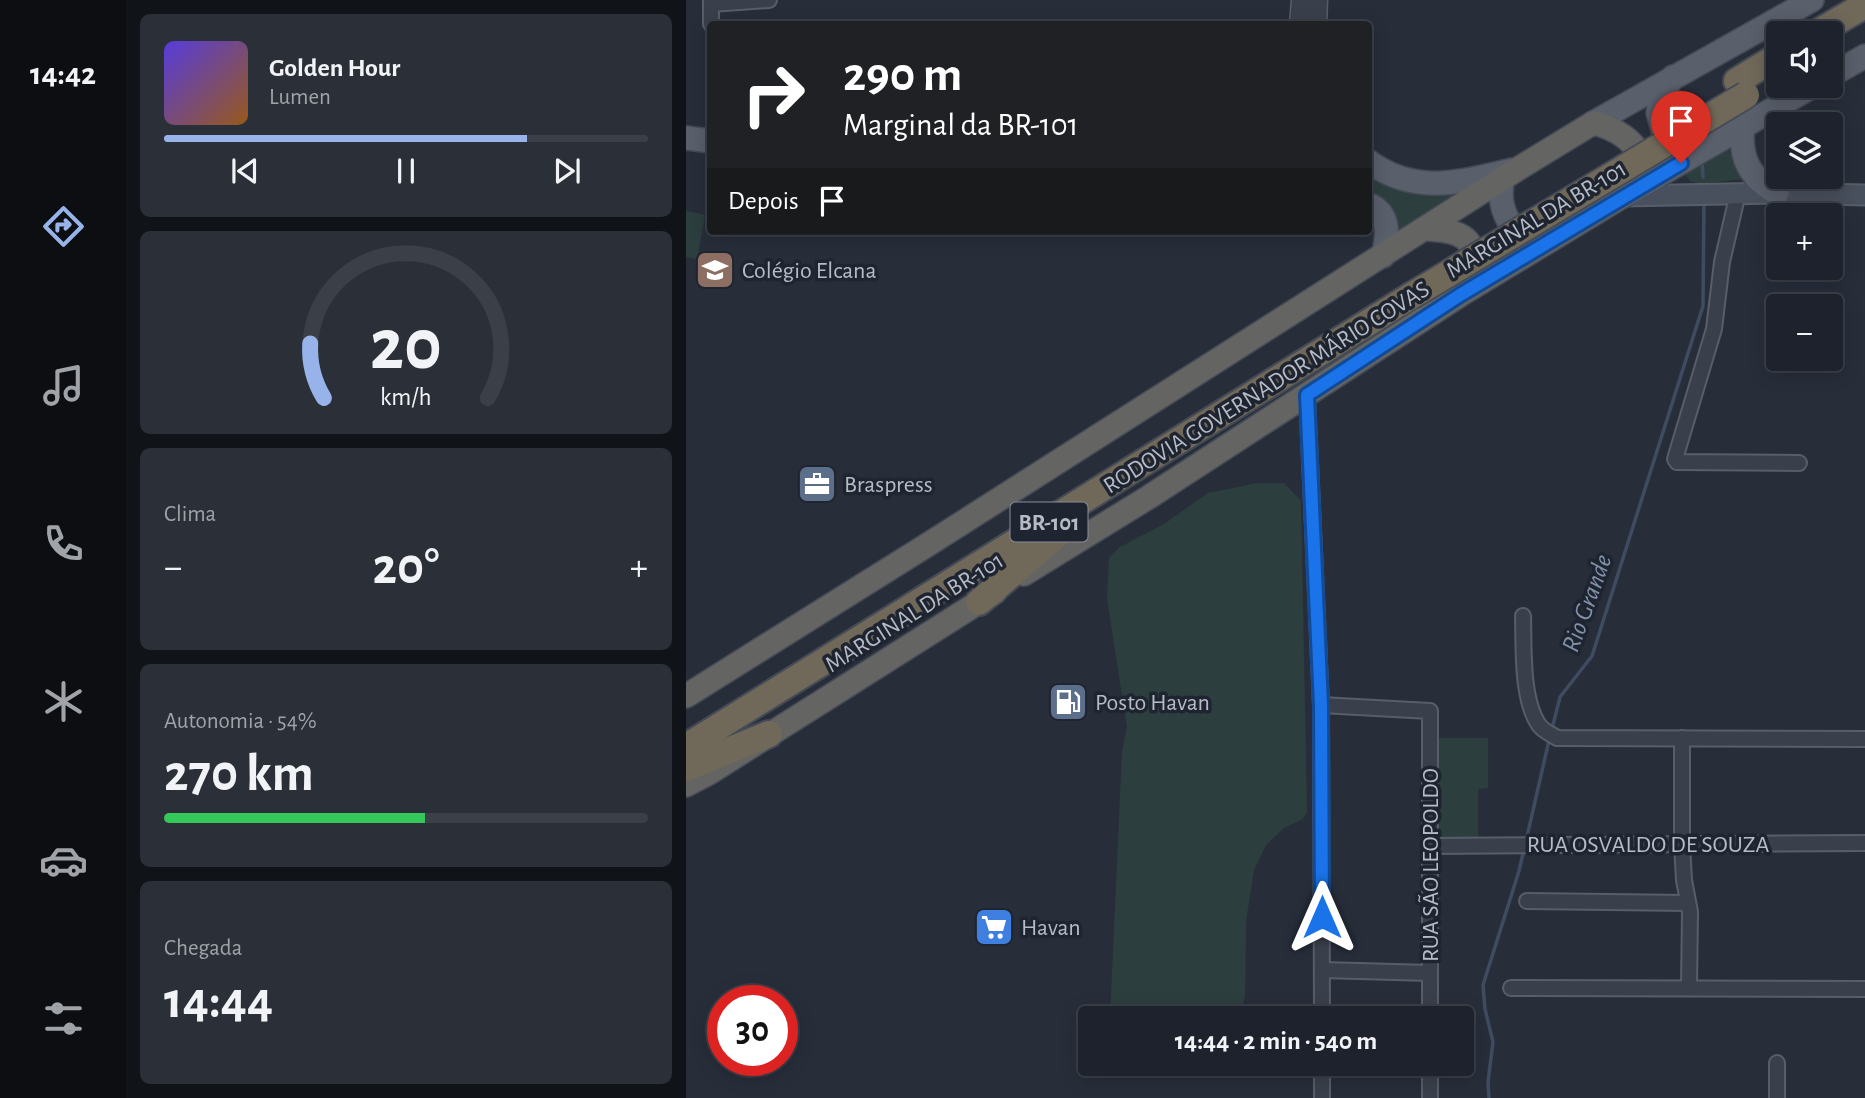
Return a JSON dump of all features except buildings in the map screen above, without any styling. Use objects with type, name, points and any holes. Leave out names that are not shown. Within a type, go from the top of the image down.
[{"type":"highway","points":[[1838,21],[1865,5]]},
{"type":"highway","points":[[1843,38],[1865,25]]},
{"type":"highway","name":"RODOVIA GOVERNADOR MÁRIO COVAS","points":[[686,726],[1741,88],[1766,66]]},
{"type":"highway","name":"RODOVIA GOVERNADOR MÁRIO COVAS","points":[[1741,88],[1766,80]]},
{"type":"highway","points":[[1593,123],[1620,134],[1652,168],[1638,177],[1623,196]]},
{"type":"highway","name":"MARGINAL DA BR-101","points":[[686,696],[1593,123]]},
{"type":"highway","name":"MARGINAL DA BR-101","points":[[686,785],[1149,497],[1460,295],[1623,196]]},
{"type":"highway","points":[[1424,229],[1450,230],[1461,234],[1470,247],[1475,261],[1473,276],[1460,295]]},
{"type":"highway","name":"RODOVIA GOVERNADOR MÁRIO COVAS","points":[[686,747],[1141,464],[1407,289]]},
{"type":"highway","points":[[979,602],[1141,464]]},
{"type":"highway","points":[[686,768],[769,734]]},
{"type":"main road","name":"MARGINAL DA BR-101","points":[[1593,123],[1812,0]]},
{"type":"main road","points":[[1843,69],[1865,56]]},
{"type":"main road","points":[[1673,77],[1660,98],[1658,113],[1663,130],[1673,141],[1689,146],[1718,141]]},
{"type":"main road","name":"MARGINAL DA BR-101","points":[[1652,168],[1718,141],[1792,98]]},
{"type":"main road","points":[[1742,127],[1744,159],[1751,173],[1762,185],[1777,192]]},
{"type":"main road","points":[[686,138],[707,141]]},
{"type":"main road","points":[[1372,164],[1392,176],[1411,182],[1437,184],[1509,174],[1501,203],[1503,212],[1522,236],[1548,242]]},
{"type":"main road","points":[[1652,168],[1698,194]]},
{"type":"main road","points":[[1623,196],[1777,192],[1865,195]]},
{"type":"main road","points":[[1372,206],[1376,207],[1387,225],[1388,236],[1383,256]]},
{"type":"street","points":[[711,21],[711,2],[769,0]]},
{"type":"street","points":[[1299,21],[1301,0]]},
{"type":"street","points":[[1317,21],[1318,0]]},
{"type":"street","points":[[1738,193],[1722,262],[1714,329],[1675,459],[1677,462],[1799,463]]},
{"type":"street","points":[[1307,395],[1321,705],[1322,1006]]},
{"type":"street","points":[[1523,616],[1527,688],[1534,716],[1551,734],[1865,739]]},
{"type":"street","name":"RUA SÃO LEOPOLDO","points":[[1321,705],[1430,710],[1430,1006]]},
{"type":"street","points":[[1682,738],[1682,844],[1688,902],[1689,988]]},
{"type":"street","name":"RUA OSVALDO DE SOUZA","points":[[1430,846],[1865,843]]},
{"type":"street","points":[[1527,901],[1688,902]]},
{"type":"street","points":[[1322,970],[1430,973]]},
{"type":"street","points":[[1511,988],[1865,989]]},
{"type":"street","points":[[1777,1063],[1777,1098]]},
{"type":"street","points":[[1322,1076],[1322,1098]]},
{"type":"street","points":[[1430,1076],[1430,1098]]},
{"type":"shaded area","points":[[1726,144],[1743,179],[1700,184],[1690,181],[1682,170]]},
{"type":"shaded area","points":[[1372,175],[1461,192],[1400,233],[1391,207],[1372,197]]},
{"type":"shaded area","points":[[686,211],[705,215],[697,259],[686,257]]},
{"type":"shaded area","points":[[1257,483],[1284,483],[1301,501],[1307,812],[1303,819],[1284,828],[1266,845],[1254,870],[1246,921],[1245,997],[1242,1006],[1111,1006],[1122,752],[1127,727],[1107,599],[1109,558],[1120,547],[1164,524],[1208,493]]},
{"type":"shaded area","points":[[1437,738],[1488,738],[1488,788],[1478,789],[1478,841],[1438,841]]},
{"type":"waterway","name":"Rio Grande","points":[[1702,163],[1703,177]]},
{"type":"waterway","name":"Rio Grande","points":[[1552,729],[1560,697],[1592,656],[1703,306],[1704,199]]},
{"type":"waterway","name":"Rio Grande","points":[[1526,841],[1550,736]]},
{"type":"waterway","name":"Rio Grande","points":[[1489,1098],[1488,1082],[1493,1042],[1485,1009],[1483,985],[1524,849]]},
{"type":"place","name":"Colégio Elcana","points":[[715,270]]},
{"type":"place","name":"Braspress","points":[[817,484]]},
{"type":"place","name":"Posto Havan","points":[[1068,702]]},
{"type":"place","name":"Havan","points":[[994,927]]},
{"type":"route","points":[[1322,917],[1321,705],[1307,395],[1460,295],[1681,163]]}]
